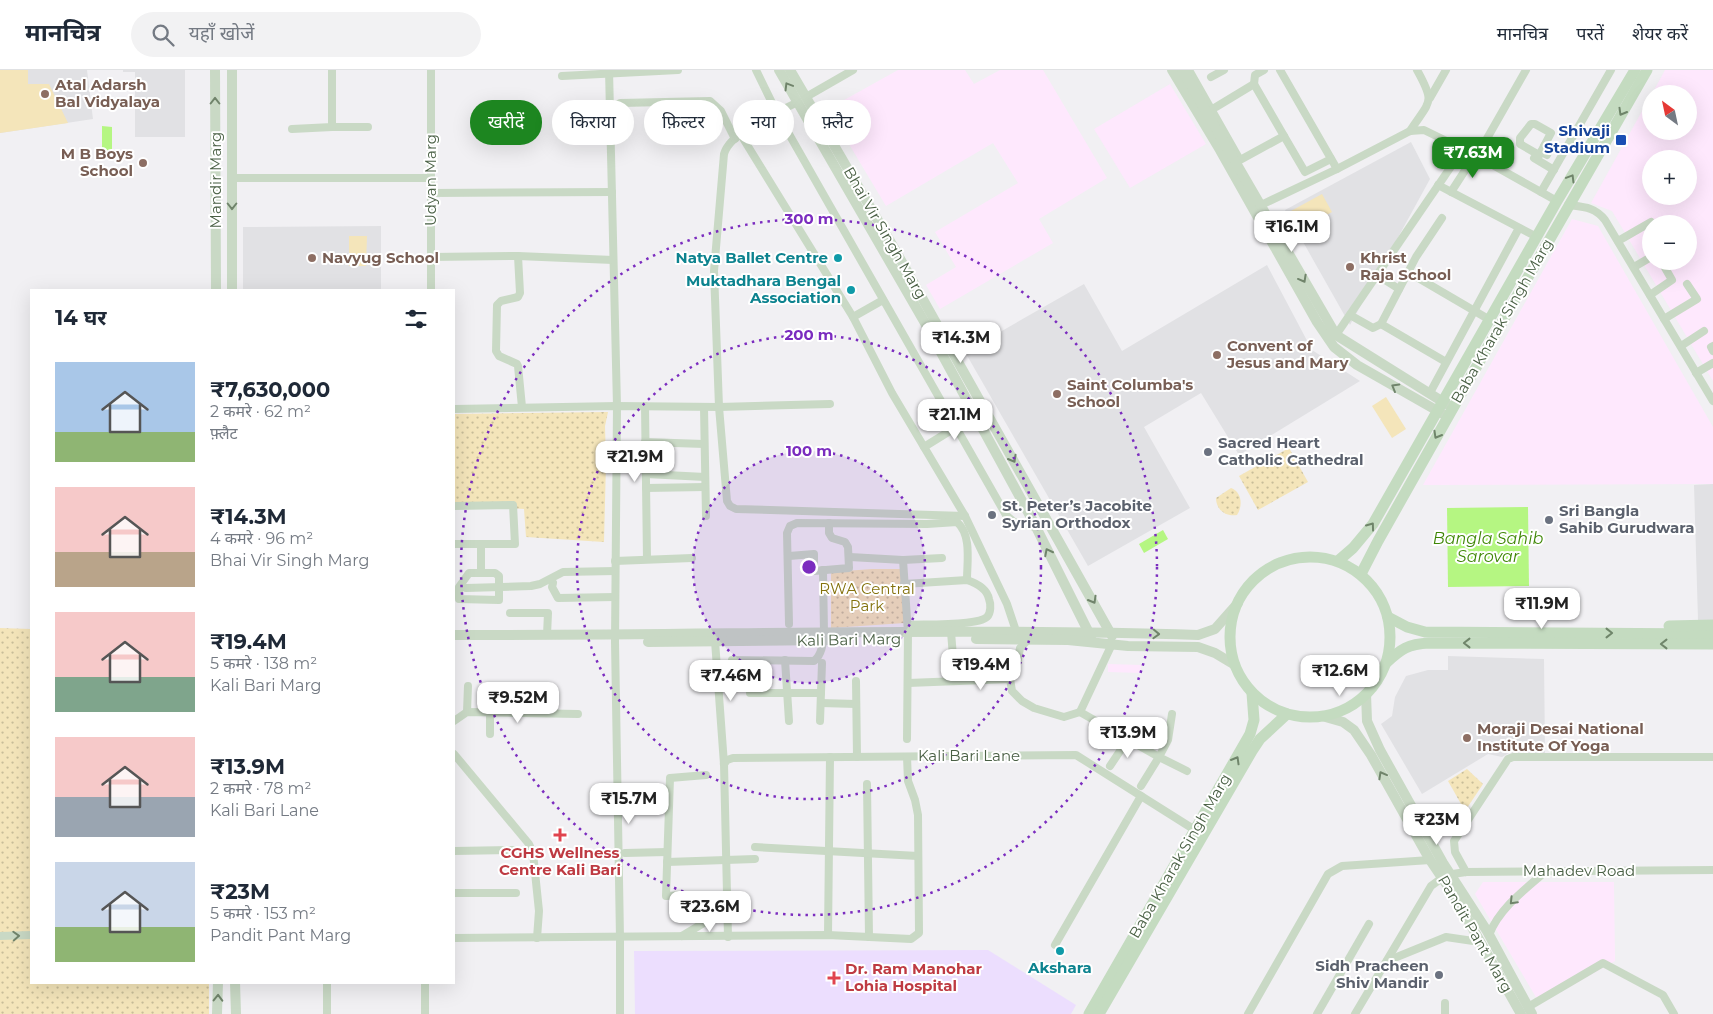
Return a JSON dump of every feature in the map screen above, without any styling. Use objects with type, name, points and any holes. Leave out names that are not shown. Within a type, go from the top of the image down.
[{"type":"main road","name":"Baba Kharak Singh Marg","points":[[1338,561],[1353,548],[1373,524],[1445,410],[1563,203],[1635,70]]},
{"type":"main road","name":"Baba Kharak Singh Marg","points":[[1361,574],[1490,320],[1537,238],[1563,203],[1647,70]]},
{"type":"main road","points":[[1315,556],[1338,561],[1361,574],[1378,593],[1388,617],[1391,640],[1386,663],[1376,683],[1366,694],[1341,711],[1322,716],[1304,717],[1287,714],[1268,706],[1252,693],[1242,680],[1235,665],[1230,637],[1232,620],[1238,603],[1251,583],[1264,571],[1280,562],[1315,556]]},
{"type":"main road","points":[[1388,617],[1407,627],[1425,632],[1713,634]]},
{"type":"main road","points":[[1641,633],[1658,626],[1713,625]]},
{"type":"main road","points":[[1386,663],[1413,644],[1429,643],[1713,644]]},
{"type":"main road","name":"Baba Kharak Singh Marg","points":[[1089,1014],[1250,734],[1254,720],[1252,693]]},
{"type":"main road","name":"Baba Kharak Singh Marg","points":[[1099,1014],[1260,739],[1287,714]]},
{"type":"street","name":"Mandir Marg","points":[[215,70],[216,289]]},
{"type":"street","name":"Mandir Marg","points":[[232,70],[232,289]]},
{"type":"street","points":[[332,70],[332,127]]},
{"type":"street","name":"Udyan Marg","points":[[431,70],[431,289]]},
{"type":"street","points":[[562,76],[609,71],[678,70]]},
{"type":"street","points":[[756,70],[771,100]]},
{"type":"street","name":"Bhai Vir Singh Marg","points":[[779,70],[802,100],[895,249],[1111,633],[1113,644]]},
{"type":"street","name":"Bhai Vir Singh Marg","points":[[790,70],[802,100],[1035,527],[1091,637]]},
{"type":"street","points":[[794,104],[854,70]]},
{"type":"street","points":[[1172,70],[1220,150],[1317,322],[1334,347],[1357,364],[1445,410]]},
{"type":"street","points":[[1182,70],[1336,335],[1445,410]]},
{"type":"street","points":[[1189,70],[1240,160],[1284,136]]},
{"type":"street","points":[[1211,77],[1224,70]]},
{"type":"street","points":[[1264,70],[1254,72],[1254,84],[1305,172],[1331,160]]},
{"type":"street","points":[[1280,70],[1337,169]]},
{"type":"street","points":[[1417,70],[1428,90],[1430,98]]},
{"type":"street","points":[[1410,131],[1428,104],[1446,70]]},
{"type":"street","points":[[1451,192],[1476,155],[1526,70]]},
{"type":"street","points":[[1541,192],[1611,70]]},
{"type":"street","points":[[609,71],[610,100]]},
{"type":"street","points":[[1216,107],[1254,84]]},
{"type":"street","points":[[634,103],[710,101],[721,111],[733,129]]},
{"type":"street","points":[[292,129],[368,127]]},
{"type":"street","points":[[1261,205],[1337,169],[1410,131],[1424,130],[1476,155],[1563,203],[1592,208],[1600,212],[1713,401]]},
{"type":"street","points":[[733,142],[726,148],[724,154],[714,271],[719,407],[730,506],[736,509],[965,516]]},
{"type":"street","points":[[794,142],[1006,515],[1014,522],[1035,527]]},
{"type":"street","points":[[611,145],[616,406],[614,639],[620,1014]]},
{"type":"street","points":[[743,145],[853,317],[892,393],[965,516],[1007,604],[1016,632]]},
{"type":"street","points":[[1514,145],[1540,153],[1554,170]]},
{"type":"street","points":[[1336,335],[1463,149]]},
{"type":"street","points":[[232,178],[431,178]]},
{"type":"street","points":[[1438,185],[1537,238]]},
{"type":"street","points":[[431,192],[612,192]]},
{"type":"street","points":[[1350,315],[1373,328],[1381,324],[1416,257],[1442,218]]},
{"type":"street","points":[[1432,389],[1519,228]]},
{"type":"street","points":[[1618,241],[1642,228]]},
{"type":"street","points":[[431,257],[518,256],[613,260]]},
{"type":"street","points":[[518,256],[520,293],[518,297],[501,301],[497,305],[496,351],[499,356],[518,366],[522,407]]},
{"type":"street","points":[[1634,267],[1642,262]]},
{"type":"street","points":[[1650,295],[1672,280],[1666,270]]},
{"type":"street","points":[[1408,272],[1490,320]]},
{"type":"street","points":[[1377,275],[1399,289]]},
{"type":"street","points":[[1664,319],[1697,299],[1687,284]]},
{"type":"street","points":[[853,317],[884,300]]},
{"type":"street","points":[[1381,324],[1446,362]]},
{"type":"street","points":[[1681,346],[1704,331]]},
{"type":"street","points":[[1713,346],[1711,347],[1713,351]]},
{"type":"street","points":[[1696,373],[1713,363]]},
{"type":"street","points":[[455,409],[616,406],[719,407],[830,404]]},
{"type":"street","points":[[645,406],[647,559]]},
{"type":"street","points":[[704,406],[706,516]]},
{"type":"street","points":[[924,447],[974,416]]},
{"type":"street","points":[[645,442],[704,444]]},
{"type":"street","points":[[646,474],[705,477]]},
{"type":"street","points":[[646,488],[705,487]]},
{"type":"street","points":[[455,506],[513,505],[515,544],[455,544]]},
{"type":"street","points":[[789,624],[787,533],[790,526],[797,523],[927,524],[957,522],[963,527],[966,534],[967,580]]},
{"type":"street","points":[[789,556],[814,554],[814,571],[849,568],[850,557],[848,547],[845,542],[832,538],[829,533],[829,523]]},
{"type":"street","points":[[481,544],[481,573]]},
{"type":"street","points":[[850,557],[903,560],[942,558]]},
{"type":"street","points":[[615,561],[692,558]]},
{"type":"street","points":[[903,560],[908,632],[907,739]]},
{"type":"street","points":[[732,660],[814,661],[819,656],[824,637],[823,570]]},
{"type":"street","points":[[460,587],[540,584],[563,572],[615,571]]},
{"type":"street","points":[[468,573],[481,573],[495,573],[499,576],[499,600],[459,599],[460,587],[468,573]]},
{"type":"street","points":[[904,584],[967,580],[976,582],[989,598],[990,613],[986,618],[974,623],[908,632]]},
{"type":"street","points":[[553,583],[552,587],[558,598],[615,597]]},
{"type":"street","points":[[1091,637],[1111,633],[1198,635],[1215,629],[1238,603]]},
{"type":"street","points":[[510,613],[548,613],[542,638]]},
{"type":"street","name":"Kali Bari Marg","points":[[455,635],[715,642],[908,632],[952,636],[1091,637]]},
{"type":"street","name":"Kali Bari Marg","points":[[952,636],[1016,632],[1031,636]]},
{"type":"street","points":[[952,636],[955,681]]},
{"type":"street","points":[[1031,636],[1020,648],[1016,670],[1010,679],[1012,691],[1022,701],[1034,708],[1064,717],[1080,712],[1187,771]]},
{"type":"street","name":"Kali Bari Marg","points":[[614,639],[824,637]]},
{"type":"street","points":[[1091,637],[1113,644],[1198,647],[1215,653],[1235,665]]},
{"type":"street","name":"Kali Bari Marg","points":[[455,642],[542,638]]},
{"type":"street","points":[[715,642],[724,764],[728,937]]},
{"type":"street","points":[[1080,712],[1113,644]]},
{"type":"street","points":[[785,660],[789,721]]},
{"type":"street","points":[[820,721],[822,663]]},
{"type":"street","points":[[908,683],[1010,679]]},
{"type":"street","points":[[856,681],[857,757]]},
{"type":"street","points":[[467,712],[468,686]]},
{"type":"street","points":[[750,693],[821,693]]},
{"type":"street","name":"Pandit Pant Marg","points":[[1366,694],[1367,721],[1375,752],[1430,860],[1446,876],[1455,897],[1480,942],[1527,1012]]},
{"type":"street","points":[[821,702],[856,704]]},
{"type":"street","points":[[455,720],[467,712],[578,714]]},
{"type":"street","points":[[490,712],[490,734]]},
{"type":"street","points":[[1141,786],[1168,740],[1172,714]]},
{"type":"street","name":"Pandit Pant Marg","points":[[1322,716],[1343,722],[1352,728],[1375,752],[1446,876],[1489,935],[1527,1012]]},
{"type":"street","points":[[1110,766],[1128,739]]},
{"type":"street","points":[[455,755],[529,844],[533,853],[539,911],[537,938]]},
{"type":"street","name":"Kali Bari Lane","points":[[724,764],[726,760],[733,758],[1076,756],[1195,830]]},
{"type":"street","points":[[455,938],[828,935],[911,939],[919,933],[918,814],[908,781],[907,757]]},
{"type":"street","points":[[1466,872],[1455,852],[1454,841],[1508,759],[1523,757],[1713,757]]},
{"type":"street","points":[[828,935],[830,758]]},
{"type":"street","points":[[682,895],[666,896],[670,778],[706,775]]},
{"type":"street","points":[[867,784],[869,937]]},
{"type":"street","points":[[1055,946],[1141,796]]},
{"type":"street","points":[[755,847],[918,856]]},
{"type":"street","points":[[455,851],[513,850]]},
{"type":"street","points":[[625,853],[668,852]]},
{"type":"street","points":[[667,862],[755,859]]},
{"type":"street","points":[[1248,1014],[1328,874],[1342,866],[1430,860]]},
{"type":"street","name":"Mahadev Road","points":[[1446,876],[1466,872],[1713,870]]},
{"type":"street","points":[[1489,935],[1493,924],[1508,906],[1545,872]]},
{"type":"street","points":[[1355,1014],[1431,886],[1446,876]]},
{"type":"street","points":[[455,893],[516,893]]},
{"type":"street","points":[[680,937],[727,909]]},
{"type":"street","points":[[1317,1014],[1369,924]]},
{"type":"street","points":[[0,936],[30,935]]},
{"type":"street","points":[[1387,961],[1446,937],[1480,942]]},
{"type":"street","points":[[1527,1012],[1603,963],[1663,995],[1674,1014]]},
{"type":"street","points":[[218,984],[218,1014]]},
{"type":"street","points":[[235,984],[236,1014]]},
{"type":"street","points":[[327,984],[327,1014]]},
{"type":"street","points":[[425,984],[425,1014]]},
{"type":"street","points":[[1445,1014],[1446,1003]]},
{"type":"shaded area","name":"Atal Adarsh Bal Vidyalaya","points":[[0,70],[87,70],[93,119],[0,133]]},
{"type":"shaded area","name":"Atal Adarsh Bal Vidyalaya","points":[[123,70],[185,70],[185,137],[135,137],[135,72],[123,72]]},
{"type":"shaded area","points":[[898,70],[965,70],[974,84],[1000,70],[1043,70],[1107,178],[1039,219],[1053,243],[940,309],[926,285],[956,267],[935,232],[1018,183],[993,143],[886,206],[850,145],[871,145],[871,100],[844,100]]},
{"type":"shaded area","points":[[1665,70],[1713,70],[1713,381],[1647,270],[1697,270],[1697,215],[1642,215],[1642,261],[1612,211],[1591,203],[1642,111],[1642,140],[1698,140],[1698,85],[1657,85]]},
{"type":"shaded area","points":[[1170,84],[1206,144],[1130,188],[1094,129]]},
{"type":"shaded area","name":"Khrist Raja School","points":[[1411,142],[1430,179],[1350,325],[1285,210]]},
{"type":"shaded area","points":[[1572,219],[1598,226],[1713,427],[1713,484],[1423,485]]},
{"type":"shaded area","name":"Navyug School","points":[[381,226],[381,289],[243,289],[243,227]]},
{"type":"shaded area","points":[[1267,265],[1312,350],[1360,381],[1239,455],[1201,393],[1144,427],[1190,508],[1088,566],[965,352],[1084,284],[1122,351]]},
{"type":"shaded area","points":[[1713,484],[1713,620],[1698,620],[1694,485]]},
{"type":"shaded area","name":"Moraji Desai National Institute Of Yoga","points":[[1448,656],[1544,659],[1545,753],[1509,753],[1502,757],[1488,754],[1422,794],[1381,724],[1392,716],[1395,697],[1406,676],[1428,670],[1448,670]]},
{"type":"shaded area","points":[[1108,664],[1141,665],[1141,673],[1108,672]]},
{"type":"shaded area","points":[[1483,882],[1614,882],[1615,961],[1540,1004],[1475,894]]},
{"type":"shaded area","name":"Dr. Ram Manohar Lohia Hospital","points":[[988,950],[1076,1005],[1071,1014],[635,1014],[634,951]]},
{"type":"green space","points":[[0,70],[28,70],[28,84],[49,84],[68,123],[0,133]]},
{"type":"green space","points":[[1322,194],[1332,212],[1302,229],[1291,211]]},
{"type":"green space","points":[[349,236],[367,236],[366,266],[349,266]]},
{"type":"green space","points":[[1386,397],[1406,429],[1392,438],[1372,406]]},
{"type":"green space","points":[[608,412],[605,426],[604,542],[526,537],[524,509],[492,507],[455,508],[455,414]]},
{"type":"green space","points":[[1289,448],[1308,482],[1258,510],[1239,476]]},
{"type":"green space","points":[[1231,488],[1239,496],[1241,504],[1237,515],[1229,515],[1222,512],[1216,502],[1216,498]]},
{"type":"green space","name":"RWA Central Park","points":[[905,569],[905,623],[831,628],[831,572]]},
{"type":"green space","points":[[0,628],[30,629],[30,984],[209,984],[209,1014],[0,1014]]},
{"type":"green space","points":[[1467,769],[1483,784],[1465,811],[1448,781]]},
{"type":"water","points":[[102,126],[112,127],[112,155],[102,155]]},
{"type":"water","name":"Bangla Sahib Sarovar","points":[[1528,507],[1529,586],[1448,587],[1447,508]]},
{"type":"water","points":[[1163,530],[1168,539],[1144,553],[1139,544]]},
{"type":"place","name":"Atal Adarsh Bal Vidyalaya","points":[[45,94]]},
{"type":"place","name":"Shivaji Stadium","points":[[1621,140]]},
{"type":"place","name":"M B Boys School","points":[[143,163]]},
{"type":"place","name":"Navyug School","points":[[312,258]]},
{"type":"place","name":"Natya Ballet Centre","points":[[838,258]]},
{"type":"place","name":"Khrist Raja School","points":[[1350,267]]},
{"type":"place","name":"Muktadhara Bengal Association","points":[[851,290]]},
{"type":"place","name":"Convent of Jesus and Mary","points":[[1217,355]]},
{"type":"place","name":"Saint Columba's School","points":[[1057,394]]},
{"type":"place","name":"Sacred Heart Catholic Cathedral","points":[[1208,452]]},
{"type":"place","name":"St. Peter’s Jacobite Syrian Orthodox","points":[[992,515]]},
{"type":"place","name":"Sri Bangla Sahib Gurudwara","points":[[1549,520]]},
{"type":"place","name":"Moraji Desai National Institute Of Yoga","points":[[1467,738]]},
{"type":"place","name":"CGHS Wellness Centre Kali Bari","points":[[560,835]]},
{"type":"place","name":"Akshara","points":[[1060,951]]},
{"type":"place","name":"Sidh Pracheen Shiv Mandir","points":[[1439,975]]},
{"type":"place","name":"Dr. Ram Manohar Lohia Hospital","points":[[834,978]]}]
